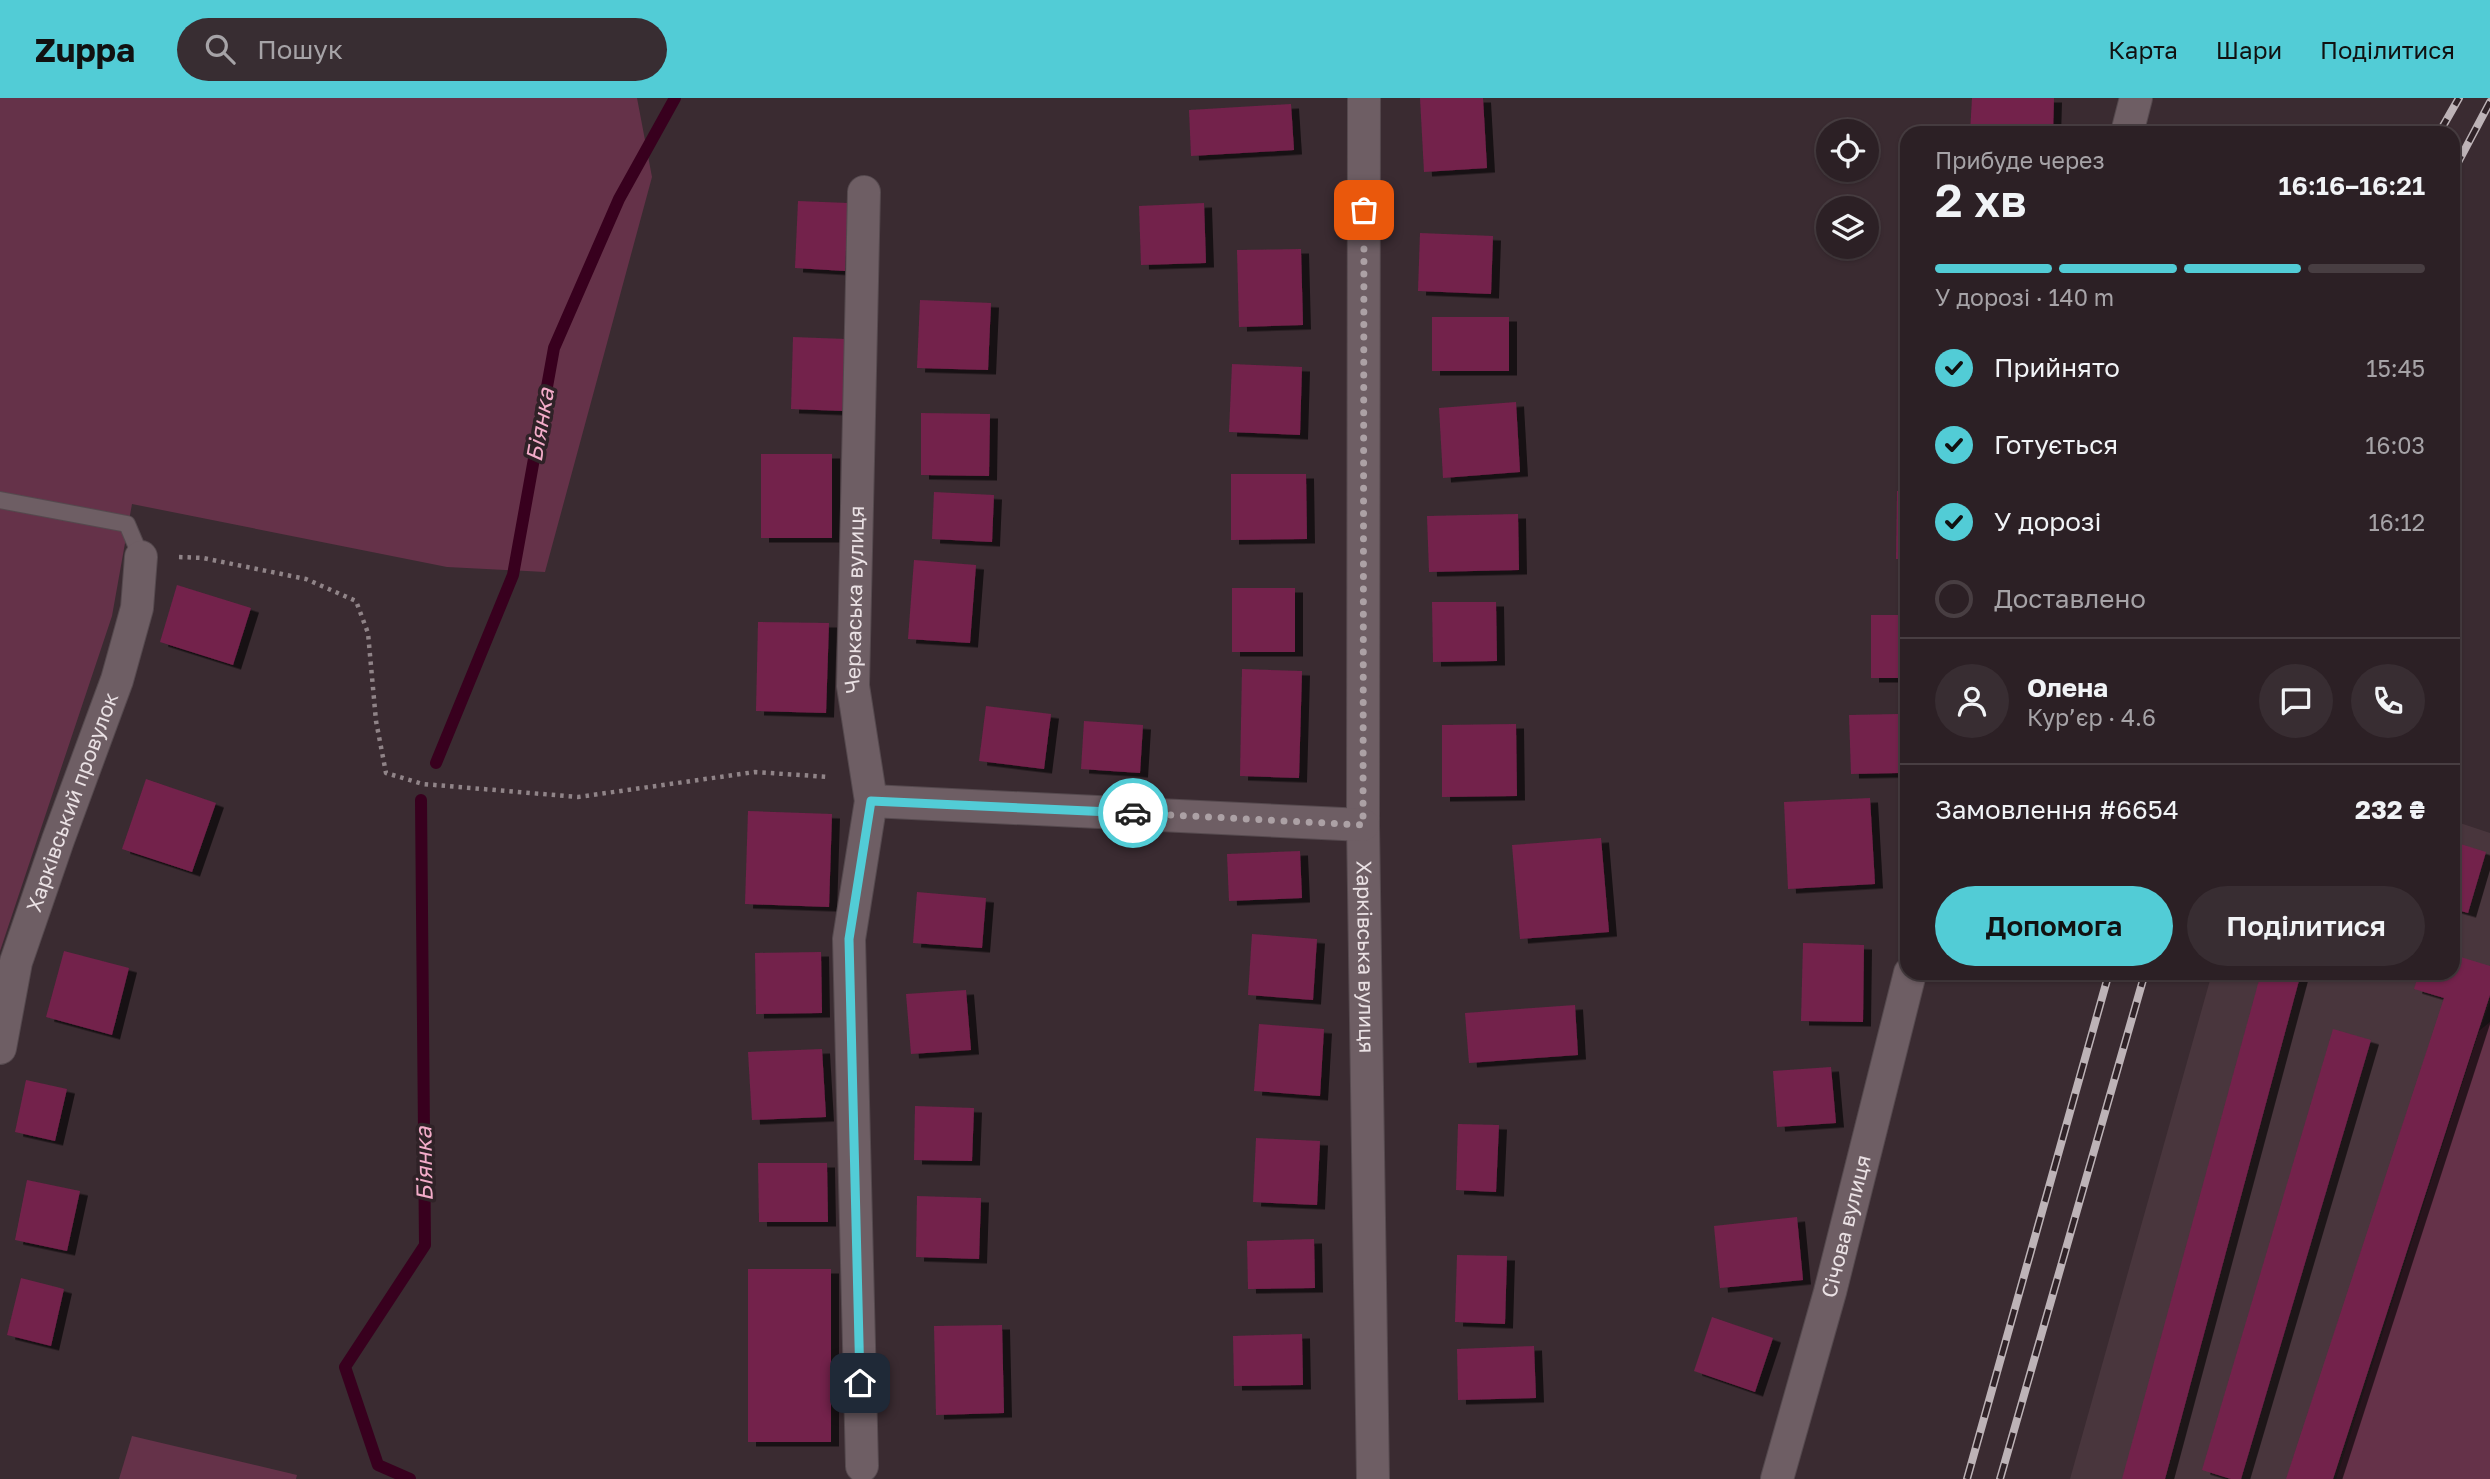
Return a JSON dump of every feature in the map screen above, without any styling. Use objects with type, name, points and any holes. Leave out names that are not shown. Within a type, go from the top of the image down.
[{"type":"street","name":"Харківська вулиця","points":[[1364,98],[1363,825],[1373,1479]]},
{"type":"street","points":[[2129,126],[2136,98]]},
{"type":"street","name":"Черкаська вулиця","points":[[862,1466],[849,939],[871,801],[853,686],[864,192]]},
{"type":"street","name":"Харківський провулок","points":[[0,1048],[8,960],[58,840],[117,680],[137,608],[141,557]]},
{"type":"street","points":[[871,801],[1363,825]]},
{"type":"street","name":"Січова вулиця","points":[[1777,1479],[1830,1292],[1908,980]]},
{"type":"lane","points":[[0,500],[127,524],[141,557]]},
{"type":"path","points":[[141,557],[216,560],[306,579],[355,601],[368,633],[376,721],[386,773],[423,785],[578,797],[755,772],[840,778],[871,801]]},
{"type":"shaded area","points":[[0,98],[637,98],[652,177],[545,572],[447,567],[132,504],[112,616],[0,951]]},
{"type":"shaded area","points":[[2460,823],[2490,833],[2490,1002],[2336,1479],[2070,1479],[2210,980],[2460,980]]},
{"type":"shaded area","points":[[2490,1022],[2490,1479],[2336,1479],[2479,1031]]},
{"type":"shaded area","points":[[132,1436],[297,1475],[296,1479],[119,1479]]},
{"type":"building","points":[[1420,98],[1483,98],[1487,168],[1424,172]]},
{"type":"building","points":[[1972,98],[2054,98],[2053,126],[1970,126]]},
{"type":"building","points":[[1291,104],[1294,150],[1191,156],[1189,110]]},
{"type":"building","points":[[798,201],[848,203],[845,271],[795,268]]},
{"type":"building","points":[[1204,203],[1206,263],[1141,265],[1139,206]]},
{"type":"building","points":[[1420,233],[1493,236],[1491,294],[1418,291]]},
{"type":"building","points":[[1301,249],[1303,325],[1239,327],[1237,250]]},
{"type":"building","points":[[920,300],[991,303],[988,370],[917,368]]},
{"type":"building","points":[[1432,317],[1509,317],[1509,371],[1432,371]]},
{"type":"building","points":[[793,337],[846,339],[843,411],[791,409]]},
{"type":"building","points":[[1232,364],[1302,367],[1300,435],[1229,432]]},
{"type":"building","points":[[1516,402],[1520,472],[1443,478],[1439,408]]},
{"type":"building","points":[[921,413],[990,414],[989,476],[921,475]]},
{"type":"building","points":[[761,454],[832,454],[832,538],[761,538]]},
{"type":"building","points":[[1231,474],[1306,474],[1307,539],[1231,540]]},
{"type":"building","points":[[1897,491],[1900,491],[1900,559],[1896,559]]},
{"type":"building","points":[[934,492],[994,495],[992,542],[932,539]]},
{"type":"building","points":[[1518,514],[1519,570],[1429,572],[1427,516]]},
{"type":"building","points":[[914,560],[976,565],[970,643],[908,639]]},
{"type":"building","points":[[177,585],[251,608],[233,665],[160,642]]},
{"type":"building","points":[[1232,588],[1295,588],[1295,652],[1232,652]]},
{"type":"building","points":[[1432,602],[1496,602],[1497,661],[1433,662]]},
{"type":"building","points":[[1871,615],[1900,615],[1900,678],[1871,678]]},
{"type":"building","points":[[758,622],[829,623],[826,713],[756,711]]},
{"type":"building","points":[[1242,669],[1302,671],[1299,778],[1240,776]]},
{"type":"building","points":[[986,706],[1051,714],[1044,769],[979,761]]},
{"type":"building","points":[[1898,714],[1899,773],[1851,774],[1849,715]]},
{"type":"building","points":[[1084,721],[1143,725],[1140,773],[1081,769]]},
{"type":"building","points":[[1516,724],[1517,796],[1442,797],[1442,725]]},
{"type":"building","points":[[146,779],[216,803],[192,872],[122,849]]},
{"type":"building","points":[[1870,798],[1875,884],[1788,889],[1784,802]]},
{"type":"building","points":[[748,811],[832,814],[829,907],[745,904]]},
{"type":"building","points":[[1601,838],[1609,932],[1520,939],[1512,845]]},
{"type":"building","points":[[2460,844],[2486,852],[2468,913],[2460,911]]},
{"type":"building","points":[[1300,851],[1302,898],[1229,901],[1227,854]]},
{"type":"building","points":[[917,892],[986,898],[982,948],[913,943]]},
{"type":"building","points":[[1252,934],[1317,939],[1313,1000],[1248,995]]},
{"type":"building","points":[[1803,943],[1864,945],[1863,1022],[1801,1021]]},
{"type":"building","points":[[64,951],[129,968],[112,1035],[46,1017]]},
{"type":"building","points":[[821,952],[822,1013],[756,1014],[755,953]]},
{"type":"building","points":[[2460,957],[2490,966],[2490,995],[2333,1479],[2286,1479],[2444,998],[2414,989],[2417,980],[2460,980]]},
{"type":"building","points":[[2259,980],[2299,980],[2165,1479],[2122,1479]]},
{"type":"building","points":[[966,990],[971,1050],[911,1054],[906,994]]},
{"type":"building","points":[[1575,1005],[1578,1055],[1469,1063],[1465,1013]]},
{"type":"building","points":[[1259,1024],[1324,1029],[1320,1096],[1254,1091]]},
{"type":"building","points":[[2333,1029],[2371,1040],[2241,1479],[2231,1479],[2202,1470]]},
{"type":"building","points":[[822,1049],[826,1117],[752,1120],[748,1052]]},
{"type":"building","points":[[1831,1067],[1836,1123],[1777,1127],[1773,1071]]},
{"type":"building","points":[[26,1080],[67,1089],[55,1141],[15,1132]]},
{"type":"building","points":[[915,1106],[974,1108],[972,1161],[914,1160]]},
{"type":"building","points":[[1458,1124],[1499,1125],[1496,1192],[1456,1190]]},
{"type":"building","points":[[1256,1138],[1320,1141],[1317,1205],[1253,1202]]},
{"type":"building","points":[[758,1163],[827,1163],[828,1222],[759,1222]]},
{"type":"building","points":[[27,1180],[80,1191],[67,1251],[15,1240]]},
{"type":"building","points":[[917,1196],[981,1198],[979,1259],[916,1257]]},
{"type":"building","points":[[1797,1217],[1803,1280],[1720,1288],[1714,1226]]},
{"type":"building","points":[[1314,1239],[1315,1288],[1248,1289],[1247,1241]]},
{"type":"building","points":[[1457,1255],[1507,1256],[1505,1324],[1455,1322]]},
{"type":"building","points":[[748,1269],[831,1269],[831,1442],[748,1442]]},
{"type":"building","points":[[21,1278],[64,1289],[51,1346],[7,1335]]},
{"type":"building","points":[[1712,1317],[1773,1338],[1755,1392],[1694,1371]]},
{"type":"building","points":[[1002,1325],[1004,1413],[936,1415],[934,1326]]},
{"type":"building","points":[[1302,1334],[1303,1385],[1234,1386],[1233,1336]]},
{"type":"building","points":[[1534,1346],[1536,1398],[1458,1400],[1457,1349]]},
{"type":"waterway","name":"Біянка","points":[[436,763],[513,575],[554,348],[619,199],[675,98]]},
{"type":"waterway","name":"Біянка","points":[[410,1479],[378,1465],[345,1367],[425,1245],[421,800]]},
{"type":"railway","points":[[2443,126],[2459,98]]},
{"type":"railway","points":[[2460,159],[2490,102]]},
{"type":"railway","points":[[1967,1479],[2107,980]]},
{"type":"railway","points":[[2000,1479],[2143,980]]},
{"type":"way so far","points":[[1133,813],[1363,825],[1364,210]]},
{"type":"route","points":[[860,1383],[849,939],[871,801],[1133,813]]}]
